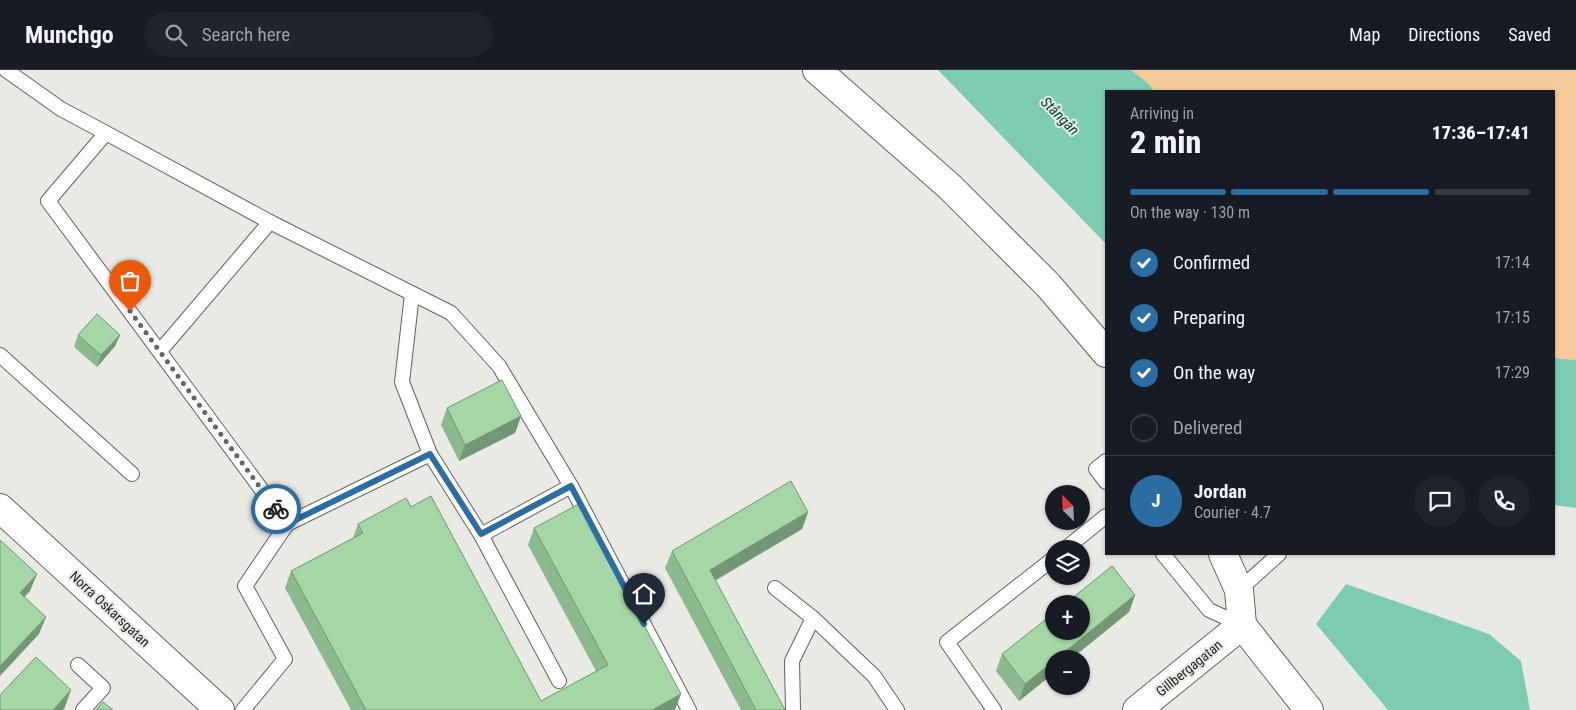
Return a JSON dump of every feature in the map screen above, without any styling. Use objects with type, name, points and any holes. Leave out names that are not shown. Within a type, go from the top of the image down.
[{"type":"street","points":[[817,70],[950,187],[1048,284],[1105,352]]},
{"type":"street","name":"Norra Oskarsgatan","points":[[0,508],[220,710]]},
{"type":"street","points":[[1223,555],[1239,590],[1242,625],[1309,710]]},
{"type":"street","name":"Gillbergagatan","points":[[1137,710],[1242,625]]},
{"type":"lane","points":[[6,70],[61,108],[106,133],[270,222],[451,313],[500,366],[571,486],[689,710]]},
{"type":"lane","points":[[106,133],[48,201],[287,524]]},
{"type":"lane","points":[[160,351],[270,222]]},
{"type":"lane","points":[[412,294],[402,382],[430,454],[481,534],[559,681]]},
{"type":"lane","points":[[0,355],[132,474]]},
{"type":"lane","points":[[243,710],[285,659],[245,586],[287,524],[430,454]]},
{"type":"lane","points":[[1105,462],[1096,469],[1105,481]]},
{"type":"lane","points":[[481,534],[571,486]]},
{"type":"lane","points":[[1076,540],[1105,517]]},
{"type":"lane","points":[[1164,555],[1209,610],[1242,625]]},
{"type":"lane","points":[[1239,590],[1278,555]]},
{"type":"lane","points":[[994,710],[947,642],[1045,565]]},
{"type":"lane","points":[[775,588],[813,618],[874,676],[897,710]]},
{"type":"lane","points":[[793,710],[792,661],[813,618]]},
{"type":"lane","points":[[78,665],[103,688],[83,710]]},
{"type":"shaded area","points":[[1131,70],[1576,70],[1576,360],[1555,358],[1555,90],[1153,90],[1149,84]]},
{"type":"water","name":"Stångån","points":[[938,70],[1131,70],[1149,84],[1153,90],[1105,90],[1105,243]]},
{"type":"water","points":[[1555,358],[1576,360],[1576,508],[1555,505]]},
{"type":"water","points":[[1346,584],[1489,634],[1521,661],[1530,710],[1388,710],[1316,624]]},
{"type":"building","points":[[97,314],[120,335],[101,355],[78,335]]},
{"type":"building","points":[[502,380],[521,416],[465,445],[447,408]]},
{"type":"building","points":[[791,481],[808,512],[710,570],[785,710],[756,710],[672,551]]},
{"type":"building","points":[[431,496],[541,701],[608,665],[534,528],[579,504],[681,694],[652,710],[366,710],[291,571],[363,533],[358,524],[406,498],[411,507]]},
{"type":"building","points":[[0,540],[37,574],[20,593],[46,617],[0,666]]},
{"type":"building","points":[[1112,566],[1135,595],[1090,631],[1090,595],[1076,595]]},
{"type":"building","points":[[1045,620],[1045,640],[1079,640],[1067,650],[1045,650],[1045,668],[1025,684],[1002,654]]},
{"type":"building","points":[[36,657],[71,690],[53,710],[0,710],[0,695]]},
{"type":"building","points":[[103,702],[113,710],[96,710]]},
{"type":"way so far","points":[[130,311],[276,509]]},
{"type":"route","points":[[276,509],[287,524],[430,454],[481,534],[571,486],[644,624]]}]
